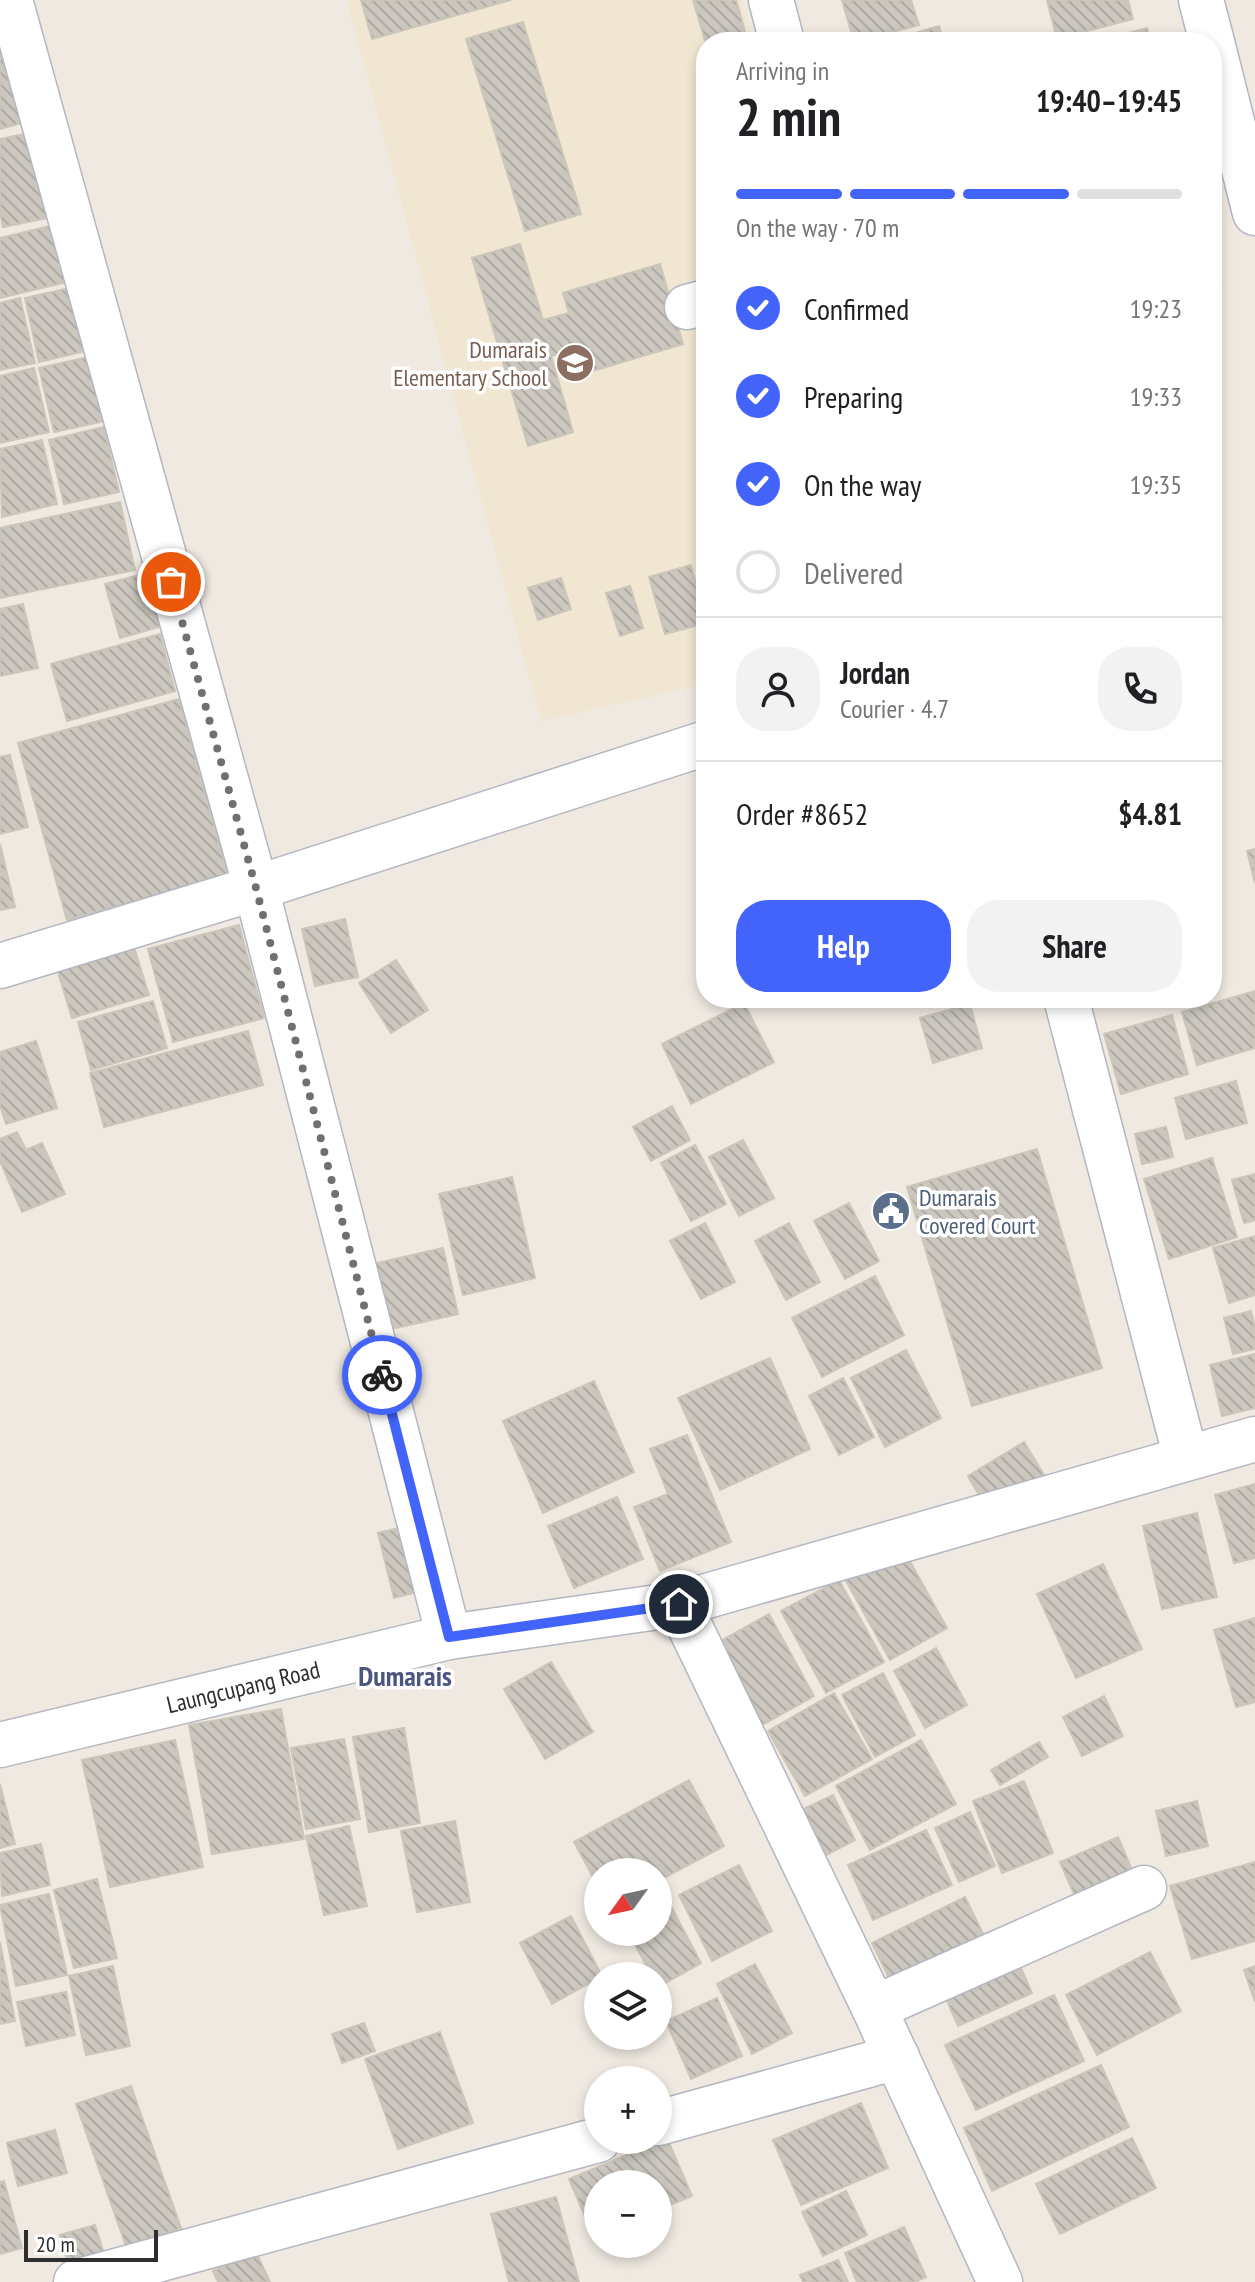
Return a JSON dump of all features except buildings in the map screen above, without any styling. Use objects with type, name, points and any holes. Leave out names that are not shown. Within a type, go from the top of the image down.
[{"type":"street","points":[[10,0],[256,888],[449,1637]]},
{"type":"street","points":[[771,0],[779,32]]},
{"type":"street","points":[[1201,0],[1209,32]]},
{"type":"street","points":[[1222,82],[1255,213]]},
{"type":"street","points":[[0,966],[256,888],[696,746]]},
{"type":"street","points":[[1069,1008],[1186,1458]]},
{"type":"street","name":"Laungcupang Road","points":[[0,1745],[449,1637],[679,1604],[1255,1439]]},
{"type":"street","points":[[679,1604],[874,2008],[1000,2282]]},
{"type":"street","points":[[874,2008],[1144,1888]]},
{"type":"street","points":[[672,2119],[897,2057]]},
{"type":"street","points":[[76,2282],[584,2144]]},
{"type":"shaded area","name":"Dumarais Elementary School","points":[[347,0],[741,0],[750,32],[696,32],[696,686],[541,721]]},
{"type":"way so far","points":[[171,582],[256,888],[382,1375]]},
{"type":"place","name":"Dumarais Elementary School","points":[[575,363]]},
{"type":"place","name":"Dumarais Covered Court","points":[[891,1211]]},
{"type":"district","name":"Dumarais","points":[[405,1675]]},
{"type":"route","points":[[382,1375],[449,1637],[679,1604]]}]
